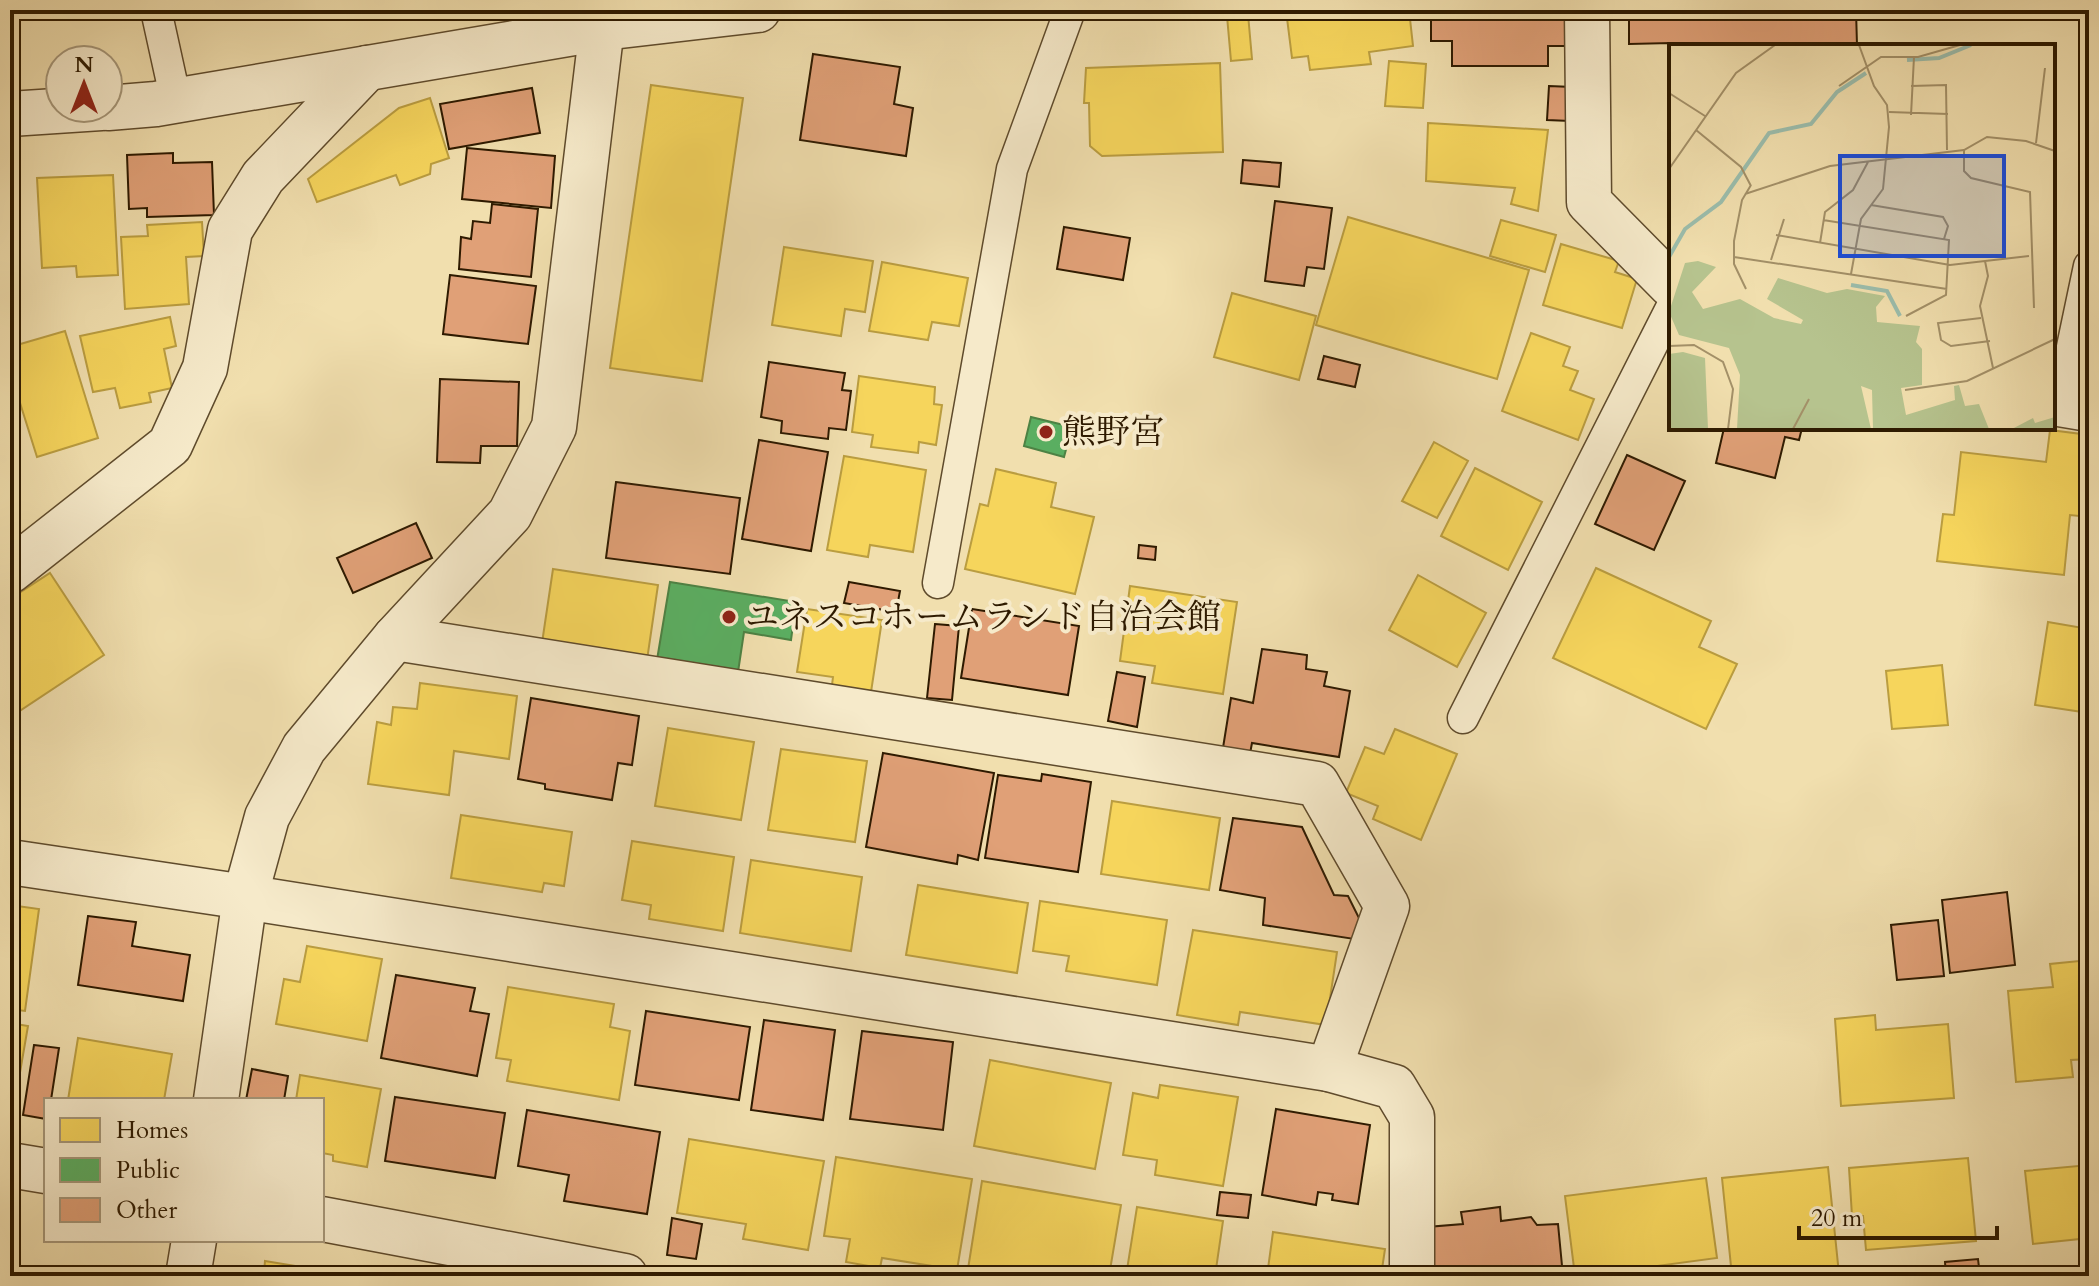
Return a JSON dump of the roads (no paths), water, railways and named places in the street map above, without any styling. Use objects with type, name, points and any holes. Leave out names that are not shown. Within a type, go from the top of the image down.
[{"type":"street","points":[[124,106],[176,101],[367,68],[603,19],[758,10]]},
{"type":"street","points":[[1587,10],[1589,202],[1669,283]]},
{"type":"street","points":[[216,1098],[245,897],[267,817],[304,748],[395,638],[510,514],[554,427],[603,19]]},
{"type":"street","points":[[10,571],[170,445],[205,368],[230,230],[263,177],[367,68]]},
{"type":"street","points":[[10,114],[44,112]]},
{"type":"street","points":[[395,638],[1317,784],[1387,906],[1329,1069]]},
{"type":"street","points":[[10,862],[1329,1069],[1394,1087],[1412,1117],[1412,1276]]},
{"type":"street","points":[[10,1165],[44,1171]]},
{"type":"street","points":[[324,1219],[625,1276]]},
{"type":"street","points":[[188,1276],[194,1242]]},
{"type":"lane","points":[[156,10],[176,101]]},
{"type":"lane","points":[[938,583],[1012,169],[1070,10]]},
{"type":"lane","points":[[2067,405],[2089,266]]},
{"type":"lane","points":[[1463,718],[1669,312]]},
{"type":"place","name":"熊野宮","points":[[1046,432]]},
{"type":"place","name":"ユネスコホームランド自治会館","points":[[729,617]]}]
